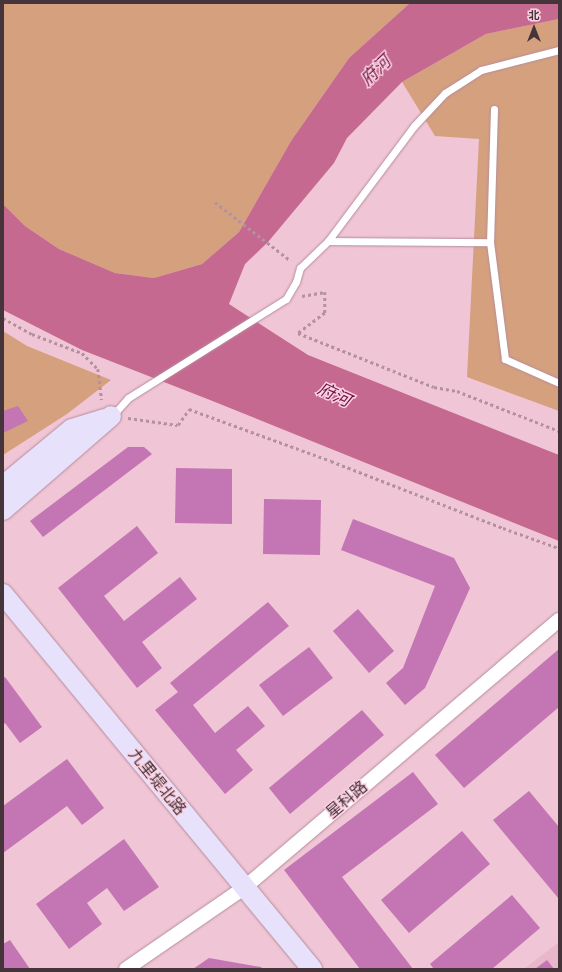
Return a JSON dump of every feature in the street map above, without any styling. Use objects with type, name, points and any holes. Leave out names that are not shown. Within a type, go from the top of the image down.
[{"type":"street","points":[[3,486],[72,429],[111,416]]},
{"type":"street","points":[[3,510],[111,416]]},
{"type":"street","name":"九里堤北路","points":[[3,594],[312,969]]},
{"type":"street","name":"星科路","points":[[126,969],[244,888],[559,620]]},
{"type":"lane","points":[[111,416],[128,398],[286,299],[296,282],[300,268],[328,241],[414,126],[445,93],[481,70],[559,50]]},
{"type":"lane","points":[[494,109],[490,242],[505,359],[559,383]]},
{"type":"lane","points":[[328,241],[490,242]]},
{"type":"path","points":[[216,202],[300,268]]},
{"type":"path","points":[[286,299],[325,292],[325,313],[298,332],[434,387],[457,391],[559,431]]},
{"type":"path","points":[[3,318],[32,334],[82,353],[98,368],[101,398],[111,416],[178,425],[189,409],[331,461],[503,528],[559,548]]},
{"type":"shaded area","points":[[3,3],[410,3],[349,58],[291,141],[239,232],[202,264],[154,278],[115,273],[59,249],[25,226],[3,204]]},
{"type":"shaded area","points":[[559,19],[559,411],[467,377],[479,139],[435,136],[402,82],[486,34]]},
{"type":"shaded area","points":[[3,331],[27,346],[111,380],[67,414],[3,455]]},
{"type":"shaded area","points":[[559,942],[559,969],[524,969]]},
{"type":"water","name":"府河","points":[[410,3],[559,3],[559,19],[486,34],[402,82],[347,138],[334,163],[268,242],[245,264],[229,304],[308,355],[559,455],[559,541],[82,350],[3,310],[3,204],[25,226],[59,249],[115,273],[154,278],[202,264],[239,232],[291,141],[349,58]]},
{"type":"building","points":[[18,406],[28,421],[3,433],[3,411]]},
{"type":"building","points":[[128,447],[144,447],[152,454],[43,537],[30,521]]},
{"type":"building","points":[[176,468],[232,469],[232,524],[175,523]]},
{"type":"building","points":[[264,499],[321,500],[320,555],[263,554]]},
{"type":"building","points":[[353,519],[454,558],[470,588],[425,688],[405,705],[386,683],[403,668],[435,586],[341,550]]},
{"type":"building","points":[[137,526],[158,553],[104,596],[124,621],[180,577],[197,599],[142,642],[162,668],[137,688],[58,588]]},
{"type":"building","points":[[268,602],[289,626],[193,705],[215,733],[248,706],[265,726],[236,750],[253,770],[225,794],[155,710],[178,692],[170,683]]},
{"type":"building","points":[[358,609],[394,651],[369,673],[333,631]]},
{"type":"building","points":[[309,647],[333,678],[283,716],[259,685]]},
{"type":"building","points":[[559,649],[559,707],[464,788],[435,755]]},
{"type":"building","points":[[5,677],[42,727],[20,743],[5,723],[3,725],[3,678]]},
{"type":"building","points":[[362,710],[384,735],[290,814],[269,788]]},
{"type":"building","points":[[67,759],[104,808],[82,825],[67,806],[3,853],[3,806]]},
{"type":"building","points":[[413,772],[438,804],[342,877],[413,969],[360,969],[284,870]]},
{"type":"building","points":[[529,791],[559,827],[559,899],[493,820]]},
{"type":"building","points":[[462,831],[490,864],[409,933],[381,900]]},
{"type":"building","points":[[124,839],[159,887],[124,911],[107,888],[87,903],[102,924],[69,949],[36,904]]},
{"type":"building","points":[[512,895],[540,928],[492,969],[434,969],[430,964]]},
{"type":"building","points":[[10,940],[30,969],[3,969],[3,944]]},
{"type":"building","points":[[209,958],[261,967],[263,969],[193,969]]},
{"type":"building","points":[[547,960],[554,969],[535,969]]}]
